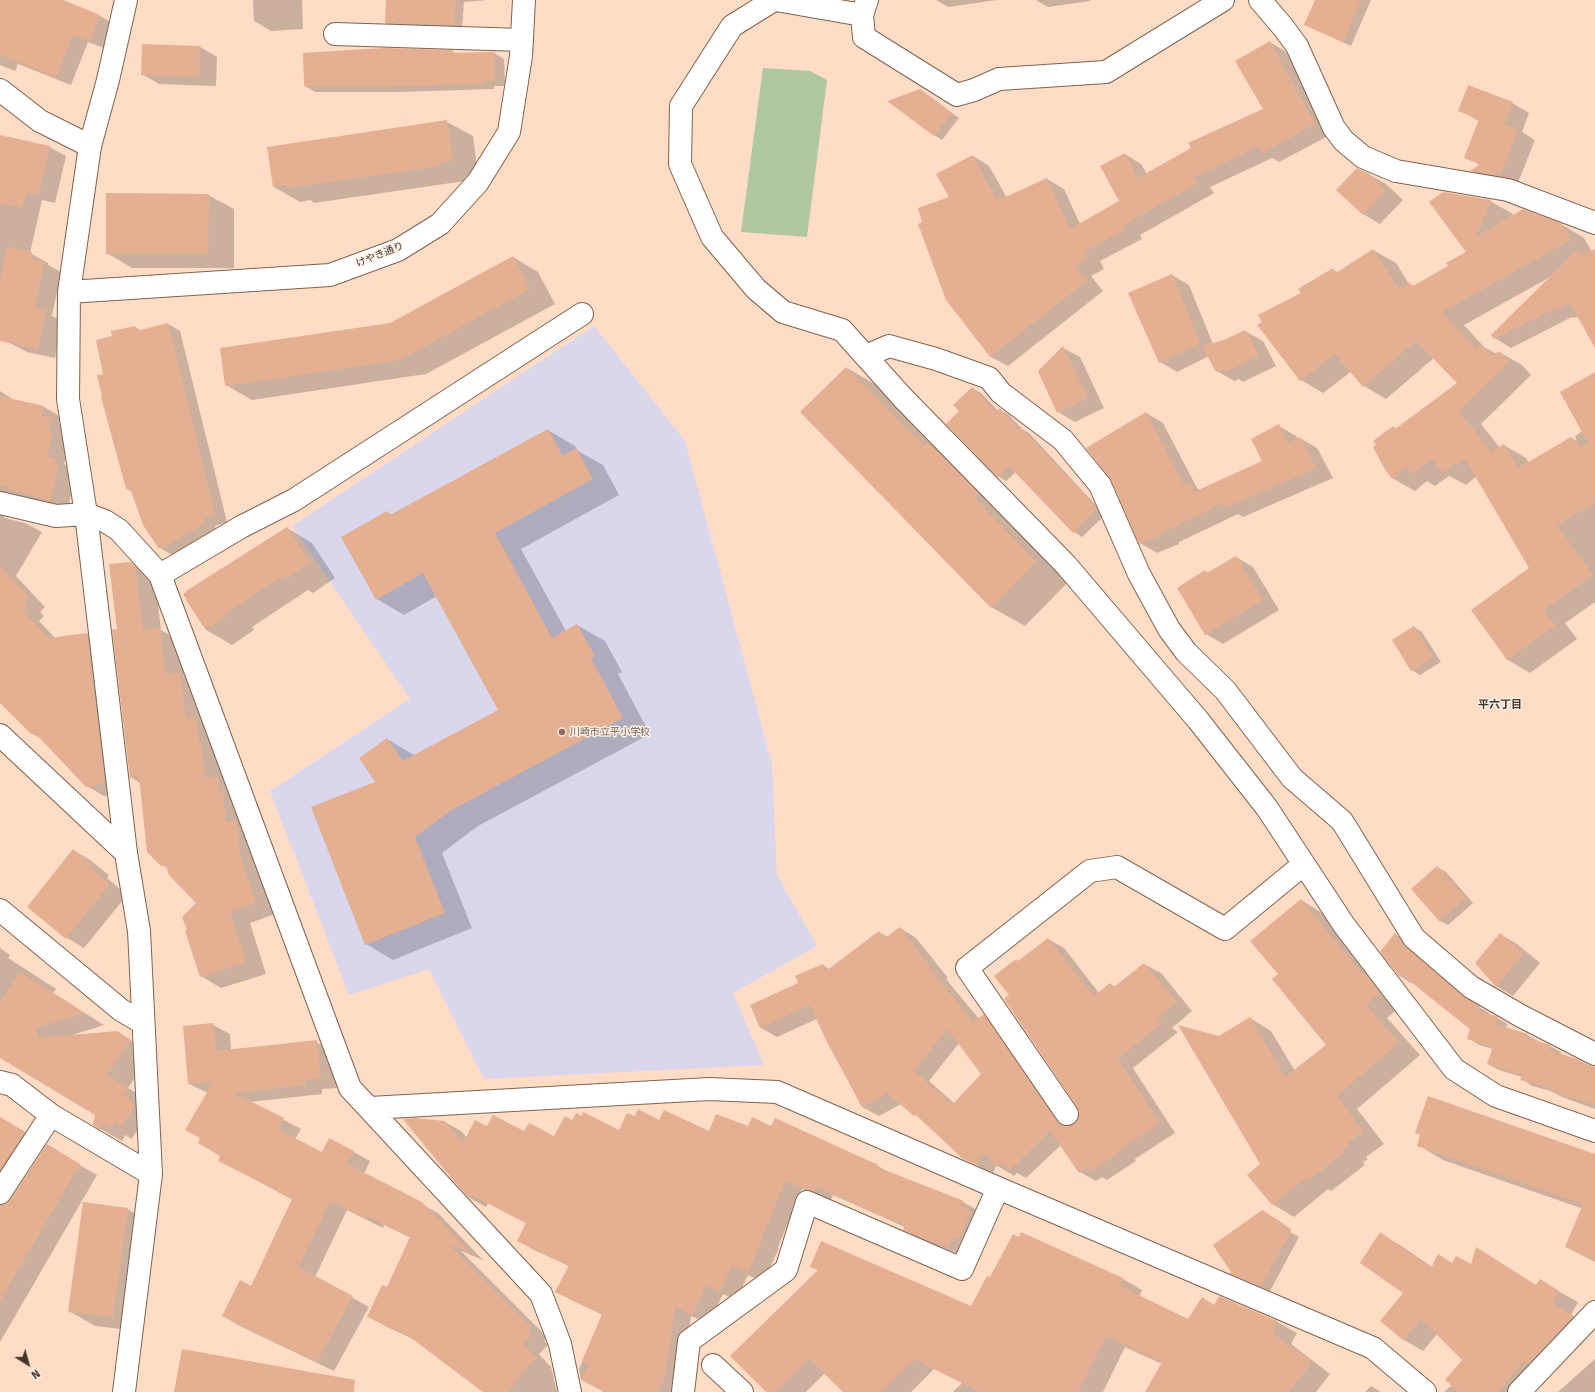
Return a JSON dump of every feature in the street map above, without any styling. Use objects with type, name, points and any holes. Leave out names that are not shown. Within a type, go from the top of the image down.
[{"type":"street","points":[[124,1392],[151,1174],[139,932],[126,853],[86,514],[68,399],[68,292],[90,146],[108,80],[126,0]]},
{"type":"street","name":"けやき通り","points":[[68,292],[330,275],[398,250],[440,224],[478,182],[509,132],[522,56],[524,0]]},
{"type":"street","points":[[1223,0],[1106,72],[1000,79],[974,90],[957,95],[864,37],[864,7],[775,0],[732,26],[681,106],[680,164],[712,237],[756,289],[783,312],[842,330],[903,398],[1066,565],[1198,720],[1267,808],[1344,925],[1454,1069],[1496,1096],[1595,1131]]},
{"type":"street","points":[[1260,0],[1297,46],[1334,128],[1344,140],[1363,157],[1396,171],[1508,190],[1595,223]]},
{"type":"street","points":[[335,34],[522,40]]},
{"type":"street","points":[[0,90],[40,120],[90,146]]},
{"type":"street","points":[[160,575],[242,527],[294,500],[582,314]]},
{"type":"street","points":[[866,356],[889,346],[936,359],[989,378],[1001,393],[1063,440],[1100,485],[1138,574],[1169,629],[1186,652],[1225,690],[1292,778],[1342,821],[1414,938],[1471,987],[1521,1016],[1595,1054]]},
{"type":"street","points":[[0,503],[56,516],[86,514],[105,521],[119,530],[160,575],[350,1088],[541,1294],[560,1344],[570,1392]]},
{"type":"street","points":[[0,735],[126,853]]},
{"type":"street","points":[[1067,1114],[967,968],[1090,871],[1118,868],[1225,929],[1304,864]]},
{"type":"street","points":[[0,910],[121,1010],[143,1023]]},
{"type":"street","points":[[0,1082],[12,1085],[51,1115],[151,1174]]},
{"type":"street","points":[[370,1108],[709,1089],[777,1092],[1373,1348],[1425,1392]]},
{"type":"street","points":[[0,1193],[51,1115]]},
{"type":"street","points":[[683,1392],[690,1342],[786,1270],[807,1202],[962,1269],[998,1188]]},
{"type":"street","points":[[1519,1392],[1595,1312]]},
{"type":"street","points":[[713,1365],[742,1392]]},
{"type":"shaded area","name":"川崎市立平小学校","points":[[594,326],[685,441],[772,764],[777,875],[817,946],[733,993],[764,1065],[484,1079],[429,969],[349,995],[270,791],[410,699],[292,526]]},
{"type":"green space","points":[[763,68],[810,71],[827,80],[807,237],[741,232]]},
{"type":"building","points":[[0,0],[63,0],[100,15],[90,41],[73,35],[56,77],[0,55]]},
{"type":"building","points":[[386,0],[456,0],[454,25],[385,23]]},
{"type":"building","points":[[1315,0],[1361,0],[1343,42],[1304,25]]},
{"type":"building","points":[[1270,41],[1315,124],[1262,153],[1258,147],[1194,177],[1198,183],[1124,225],[1126,229],[1084,252],[1088,259],[1075,266],[1087,281],[990,357],[946,300],[918,224],[922,222],[918,208],[949,197],[936,174],[973,155],[997,201],[1047,178],[1070,229],[1119,201],[1100,166],[1125,153],[1138,178],[1191,148],[1188,143],[1263,109],[1235,61]]},
{"type":"building","points":[[142,44],[200,46],[199,77],[141,75]]},
{"type":"building","points":[[384,48],[453,50],[452,53],[494,52],[495,81],[483,81],[483,84],[304,86],[303,53]]},
{"type":"building","points":[[1468,85],[1513,102],[1504,124],[1518,129],[1500,176],[1470,171],[1480,164],[1464,158],[1479,119],[1458,111]]},
{"type":"building","points":[[920,89],[952,113],[934,136],[887,101]]},
{"type":"building","points":[[447,120],[453,161],[440,162],[440,166],[287,188],[287,185],[273,187],[267,147]]},
{"type":"building","points":[[0,135],[50,146],[39,194],[26,192],[22,208],[0,203]]},
{"type":"building","points":[[1357,168],[1368,173],[1386,190],[1363,215],[1336,190]]},
{"type":"building","points":[[1443,192],[1491,200],[1476,237],[1523,209],[1561,223],[1571,240],[1442,312],[1476,349],[1481,344],[1493,356],[1499,351],[1509,362],[1459,411],[1491,452],[1504,444],[1518,468],[1571,437],[1582,448],[1588,443],[1560,392],[1595,372],[1595,503],[1557,525],[1593,575],[1544,610],[1555,626],[1507,660],[1471,610],[1529,568],[1465,459],[1457,466],[1455,463],[1443,473],[1432,459],[1412,474],[1406,467],[1392,479],[1384,468],[1373,447],[1376,445],[1373,441],[1393,426],[1395,429],[1457,383],[1416,341],[1363,387],[1335,354],[1300,381],[1257,325],[1262,322],[1258,315],[1301,293],[1298,289],[1333,268],[1336,273],[1373,249],[1400,290],[1409,282],[1413,286],[1448,266],[1446,263],[1466,252],[1429,202]]},
{"type":"building","points":[[106,193],[209,194],[208,254],[106,254]]},
{"type":"building","points":[[7,247],[32,252],[31,259],[44,262],[35,308],[46,311],[38,349],[0,341],[0,284]]},
{"type":"building","points":[[1595,249],[1595,348],[1570,303],[1557,310],[1556,308],[1494,339],[1491,335],[1577,250],[1581,256]]},
{"type":"building","points":[[513,256],[530,289],[400,360],[225,386],[220,348],[390,323]]},
{"type":"building","points":[[1172,274],[1200,343],[1159,363],[1128,293]]},
{"type":"building","points":[[168,323],[215,515],[203,519],[205,524],[159,549],[143,525],[130,488],[126,489],[101,397],[97,375],[103,374],[96,340],[112,336],[111,331],[135,326],[136,331]]},
{"type":"building","points":[[1245,330],[1259,356],[1225,372],[1223,369],[1216,372],[1202,346],[1224,340]]},
{"type":"building","points":[[1063,346],[1088,398],[1057,413],[1038,371]]},
{"type":"building","points":[[846,367],[924,446],[928,442],[979,494],[975,498],[1036,562],[991,608],[800,412]]},
{"type":"building","points":[[972,387],[996,412],[1000,408],[1018,429],[1020,427],[1096,506],[1097,509],[1073,533],[1009,466],[997,477],[946,424],[959,411],[953,405]]},
{"type":"building","points":[[0,396],[44,406],[42,416],[52,418],[48,431],[53,433],[47,456],[56,459],[54,465],[59,466],[50,501],[9,489],[10,487],[0,484]]},
{"type":"building","points":[[1146,412],[1184,485],[1190,483],[1194,492],[1262,461],[1251,439],[1279,424],[1288,443],[1300,437],[1316,468],[1225,508],[1223,503],[1162,533],[1163,534],[1139,544],[1111,480],[1086,448]]},
{"type":"building","points":[[548,429],[563,456],[576,448],[593,479],[495,533],[552,638],[577,624],[595,656],[591,658],[623,718],[450,811],[415,837],[445,913],[365,945],[311,807],[375,782],[359,758],[387,738],[403,761],[498,710],[423,573],[376,600],[341,537],[387,511],[390,515]]},
{"type":"building","points":[[287,527],[310,563],[286,579],[284,575],[227,612],[229,615],[212,626],[203,626],[186,600],[186,591]]},
{"type":"building","points":[[1236,556],[1263,600],[1205,635],[1177,588],[1205,570],[1207,573]]},
{"type":"building","points":[[131,562],[135,566],[143,630],[160,628],[165,674],[180,673],[186,719],[196,718],[199,741],[201,741],[205,778],[218,777],[219,792],[223,791],[226,822],[237,821],[240,855],[256,903],[230,911],[246,962],[200,977],[182,917],[196,903],[169,875],[166,865],[161,866],[147,852],[139,776],[130,778],[112,630],[117,629],[109,564]]},
{"type":"building","points":[[0,566],[29,597],[24,602],[28,606],[23,611],[48,638],[87,633],[105,783],[86,787],[34,732],[31,734],[0,703]]},
{"type":"building","points":[[1414,626],[1433,657],[1411,671],[1392,640]]},
{"type":"building","points":[[73,849],[92,865],[90,868],[110,884],[66,939],[27,907]]},
{"type":"building","points":[[1437,866],[1466,898],[1439,921],[1411,889]]},
{"type":"building","points":[[1301,899],[1362,974],[1364,972],[1380,993],[1366,1005],[1399,1043],[1337,1096],[1363,1131],[1346,1144],[1347,1146],[1342,1150],[1344,1153],[1309,1180],[1307,1177],[1272,1205],[1247,1175],[1260,1164],[1178,1025],[1219,1036],[1250,1017],[1285,1077],[1326,1045],[1272,979],[1278,974],[1250,941]]},
{"type":"building","points":[[900,927],[932,969],[931,970],[973,1022],[984,1014],[1057,1121],[1061,1125],[1068,1126],[1074,1124],[1078,1120],[1079,1113],[1077,1107],[1004,999],[1009,995],[994,976],[1016,959],[1018,961],[1048,938],[1094,996],[1110,983],[1114,987],[1144,963],[1177,1002],[1155,1020],[1163,1022],[1118,1059],[1160,1123],[1120,1149],[1121,1151],[1090,1172],[1087,1167],[1079,1173],[1050,1131],[1010,1170],[1002,1163],[997,1167],[982,1152],[977,1165],[963,1159],[916,1115],[914,1116],[887,1093],[862,1107],[826,1040],[810,1005],[760,1028],[750,1005],[798,983],[795,976],[823,964],[826,971],[879,931],[885,938]],"holes":[[[947,1029],[981,1074],[952,1105],[914,1071]]]},
{"type":"building","points":[[1395,933],[1406,947],[1463,996],[1480,1006],[1477,1010],[1498,1017],[1495,1024],[1528,1034],[1526,1038],[1551,1045],[1549,1050],[1577,1059],[1581,1061],[1580,1063],[1595,1067],[1595,1105],[1550,1091],[1551,1088],[1520,1080],[1522,1075],[1487,1064],[1493,1047],[1467,1039],[1470,1029],[1402,975],[1400,977],[1380,952]]},
{"type":"building","points":[[1500,933],[1524,953],[1496,987],[1475,963]]},
{"type":"building","points":[[20,972],[85,1013],[36,1028],[38,1038],[117,1031],[131,1040],[107,1075],[128,1088],[123,1095],[129,1098],[128,1101],[135,1105],[122,1126],[115,1121],[111,1128],[104,1124],[100,1130],[93,1125],[95,1115],[0,1058],[0,1003]]},
{"type":"building","points":[[213,1023],[216,1051],[317,1040],[321,1078],[305,1080],[306,1085],[234,1093],[284,1118],[279,1130],[322,1152],[329,1138],[354,1151],[347,1164],[422,1202],[469,1252],[448,1244],[531,1327],[528,1331],[532,1335],[523,1344],[537,1358],[525,1369],[509,1392],[483,1392],[407,1335],[367,1317],[382,1285],[387,1287],[410,1237],[367,1216],[366,1219],[330,1201],[298,1267],[353,1296],[317,1362],[222,1316],[240,1280],[251,1286],[292,1199],[218,1161],[220,1156],[198,1143],[200,1138],[185,1130],[213,1082],[188,1084],[183,1026]]},
{"type":"building","points":[[1428,1096],[1595,1154],[1595,1260],[1565,1247],[1583,1204],[1417,1146],[1420,1135],[1415,1133]]},
{"type":"building","points":[[638,1109],[659,1120],[664,1110],[709,1131],[716,1114],[748,1126],[752,1117],[771,1126],[775,1118],[878,1165],[877,1167],[964,1201],[959,1206],[971,1211],[959,1240],[953,1237],[948,1248],[903,1230],[905,1225],[874,1213],[817,1187],[815,1192],[785,1181],[762,1237],[763,1238],[747,1273],[732,1266],[720,1292],[706,1285],[693,1315],[675,1307],[665,1377],[661,1386],[659,1386],[659,1392],[605,1392],[581,1380],[589,1364],[582,1361],[602,1314],[555,1292],[569,1265],[517,1241],[526,1223],[471,1195],[469,1198],[403,1119],[415,1118],[445,1121],[463,1143],[475,1120],[487,1126],[493,1115],[524,1131],[529,1123],[554,1136],[565,1116],[572,1120],[576,1113],[582,1116],[583,1112],[619,1130],[627,1113],[635,1116]]},
{"type":"building","points":[[0,1117],[25,1132],[0,1170]]},
{"type":"building","points":[[47,1144],[80,1164],[0,1301],[0,1205],[6,1204],[10,1200]]},
{"type":"building","points":[[83,1202],[128,1208],[113,1317],[68,1312]]},
{"type":"building","points":[[1262,1210],[1284,1224],[1282,1226],[1291,1231],[1261,1287],[1230,1274],[1231,1272],[1213,1245]]},
{"type":"building","points":[[1021,1232],[1123,1278],[1120,1286],[1188,1319],[1202,1297],[1214,1305],[1219,1296],[1278,1321],[1272,1333],[1312,1362],[1289,1392],[1145,1392],[1162,1362],[1106,1336],[1078,1392],[980,1392],[914,1359],[881,1392],[843,1392],[809,1359],[776,1392],[766,1392],[730,1356],[818,1270],[810,1267],[821,1241],[971,1306],[987,1276],[990,1277],[1013,1234],[1019,1237]]},
{"type":"building","points":[[1380,1232],[1431,1268],[1438,1254],[1452,1263],[1456,1256],[1471,1264],[1476,1247],[1536,1285],[1540,1279],[1559,1291],[1553,1303],[1574,1316],[1529,1364],[1524,1361],[1498,1392],[1459,1392],[1445,1380],[1462,1360],[1421,1319],[1403,1340],[1380,1321],[1403,1293],[1360,1263]]},
{"type":"building","points":[[182,1349],[355,1380],[354,1392],[174,1392]]},
{"type":"place","name":"川崎市立平小学校","points":[[562,732]]},
{"type":"district","name":"平六丁目","points":[[1500,705]]}]
